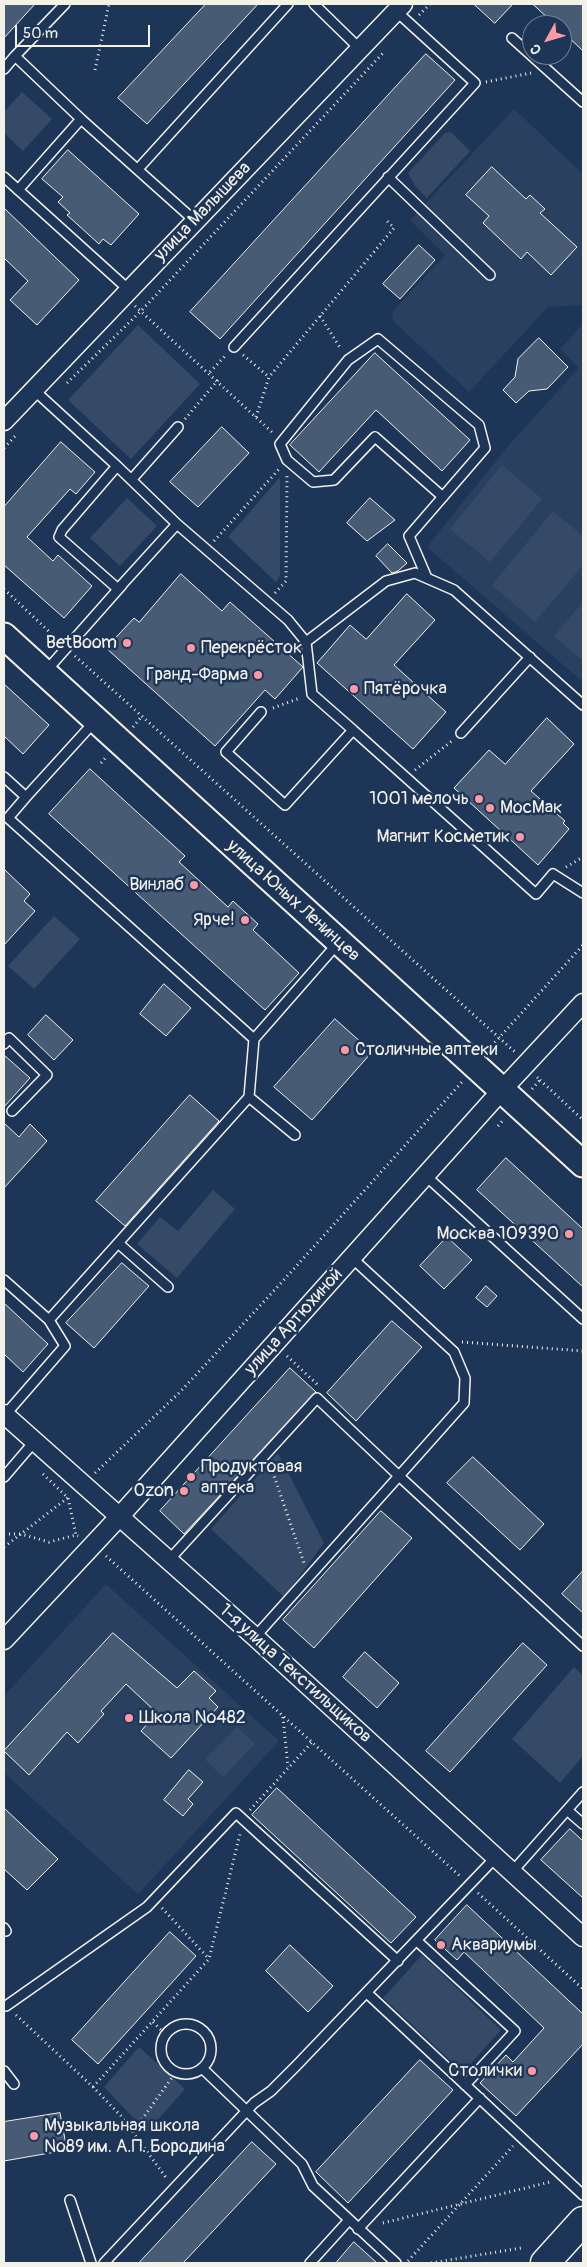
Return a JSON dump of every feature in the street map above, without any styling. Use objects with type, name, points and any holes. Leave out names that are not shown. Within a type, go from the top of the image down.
[{"type":"main road","name":"улица Юных Ленинцев","points":[[4,636],[474,1067],[583,1164]]},
{"type":"main road","points":[[545,2263],[583,2221]]},
{"type":"street","name":"улица Малышева","points":[[4,421],[399,7]]},
{"type":"street","name":"улица Артюхиной","points":[[4,1640],[120,1516],[501,1091],[583,1003]]},
{"type":"street","name":"1-я улица Текстильщиков","points":[[4,1414],[255,1637],[583,1937]]},
{"type":"lane","points":[[4,69],[65,4]]},
{"type":"lane","points":[[138,169],[288,4]]},
{"type":"lane","points":[[314,4],[360,48]]},
{"type":"lane","points":[[234,347],[475,83],[410,24],[399,7]]},
{"type":"lane","points":[[512,38],[583,102]]},
{"type":"lane","points":[[15,56],[81,119],[195,221]]},
{"type":"lane","points":[[18,190],[81,119]]},
{"type":"lane","points":[[4,177],[126,293]]},
{"type":"lane","points":[[388,177],[490,275]]},
{"type":"lane","points":[[427,578],[408,536],[443,497],[485,448],[479,425],[378,339],[348,360],[280,444],[287,460],[313,482],[334,480],[375,437],[443,497]]},
{"type":"lane","points":[[34,390],[177,524],[288,620],[306,642],[312,694],[536,894],[553,874],[583,893]]},
{"type":"lane","points":[[132,480],[178,427]]},
{"type":"lane","points":[[117,466],[62,530],[59,537],[118,589],[122,584]]},
{"type":"lane","points":[[44,673],[177,524]]},
{"type":"lane","points":[[306,642],[386,581],[415,573],[454,590],[583,705]]},
{"type":"lane","points":[[461,733],[530,658]]},
{"type":"lane","points":[[261,712],[226,752],[285,805],[353,730]]},
{"type":"lane","points":[[96,720],[8,818],[254,1039]]},
{"type":"lane","points":[[4,777],[26,797]]},
{"type":"lane","points":[[49,1320],[249,1097],[254,1039],[338,942]]},
{"type":"lane","points":[[4,1044],[9,1038],[47,1075],[12,1111]]},
{"type":"lane","points":[[249,1097],[295,1135]]},
{"type":"lane","points":[[426,1176],[583,1319]]},
{"type":"lane","points":[[118,1243],[168,1287]]},
{"type":"lane","points":[[255,1637],[464,1402],[466,1378],[454,1352],[352,1258]]},
{"type":"lane","points":[[4,1280],[49,1320],[65,1346],[4,1414]]},
{"type":"lane","points":[[168,1560],[317,1398],[583,1646]]},
{"type":"lane","points":[[4,1477],[34,1442]]},
{"type":"lane","points":[[512,1872],[583,1792]]},
{"type":"lane","points":[[568,1810],[583,1824]]},
{"type":"lane","points":[[6,2006],[147,1907],[236,1813],[398,1961]]},
{"type":"lane","points":[[104,2263],[247,2111],[271,2091],[496,1857]]},
{"type":"lane","points":[[418,1940],[515,2031],[465,2085]]},
{"type":"lane","points":[[367,1993],[583,2195]]},
{"type":"lane","points":[[184,2025],[199,2028],[205,2033],[211,2047],[207,2062],[202,2068],[190,2074],[176,2072],[165,2063],[162,2057],[162,2043],[166,2035],[176,2026],[184,2025]]},
{"type":"lane","points":[[202,2068],[302,2164],[313,2186],[396,2263]]},
{"type":"lane","points":[[4,2071],[14,2084]]},
{"type":"lane","points":[[358,2229],[480,2098]]},
{"type":"lane","points":[[70,2200],[91,2263]]},
{"type":"lane","points":[[310,2263],[349,2220]]},
{"type":"path","points":[[95,70],[109,4]]},
{"type":"path","points":[[47,402],[142,311],[430,4]]},
{"type":"path","points":[[475,83],[548,70]]},
{"type":"path","points":[[256,416],[269,377],[394,228],[386,220]]},
{"type":"path","points":[[126,293],[142,311],[210,372],[282,441]]},
{"type":"path","points":[[320,316],[348,360]]},
{"type":"path","points":[[210,372],[234,347],[269,377]]},
{"type":"path","points":[[178,427],[218,380]]},
{"type":"path","points":[[4,448],[22,429]]},
{"type":"path","points":[[207,549],[287,460]]},
{"type":"path","points":[[267,602],[286,581],[287,460]]},
{"type":"path","points":[[4,589],[66,648],[527,1063]]},
{"type":"path","points":[[261,712],[312,694]]},
{"type":"path","points":[[406,777],[461,733]]},
{"type":"path","points":[[4,1547],[68,1498],[187,1384],[282,1282],[474,1067],[498,1037],[583,945]]},
{"type":"path","points":[[540,1080],[583,1120]]},
{"type":"path","points":[[441,1340],[583,1351]]},
{"type":"path","points":[[284,1354],[321,1387],[317,1398]]},
{"type":"path","points":[[266,1454],[309,1578]]},
{"type":"path","points":[[22,1455],[68,1498],[76,1535],[92,1545],[312,1742],[583,1989]]},
{"type":"path","points":[[4,1534],[21,1534],[49,1542],[76,1535]]},
{"type":"path","points":[[283,1717],[288,1768]]},
{"type":"path","points":[[93,2087],[209,1959],[236,1855],[243,1818],[312,1742]]},
{"type":"path","points":[[154,1900],[209,1959]]},
{"type":"path","points":[[6,2006],[93,2087],[121,2116],[174,2188]]},
{"type":"path","points":[[153,2022],[166,2035]]},
{"type":"path","points":[[133,2132],[176,2072]]},
{"type":"path","points":[[406,2263],[521,2137]]},
{"type":"path","points":[[358,2229],[565,2178]]},
{"type":"path","points":[[431,2263],[521,2248]]},
{"type":"shaded area","points":[[22,92],[52,119],[23,151],[4,133],[4,112]]},
{"type":"shaded area","points":[[514,109],[583,174],[583,305],[548,307],[469,392],[393,321],[392,312],[445,255],[410,220]]},
{"type":"shaded area","points":[[451,132],[470,151],[427,198],[415,186],[408,173],[445,133]]},
{"type":"shaded area","points":[[583,324],[583,682],[427,547],[508,446],[579,368],[560,349]]},
{"type":"shaded area","points":[[138,325],[200,384],[131,459],[68,400]]},
{"type":"shaded area","points":[[502,465],[542,499],[490,562],[450,529]]},
{"type":"shaded area","points":[[280,477],[280,576],[276,582],[228,537]]},
{"type":"shaded area","points":[[127,498],[157,526],[120,566],[90,538]]},
{"type":"shaded area","points":[[553,511],[583,536],[583,565],[535,622],[492,585]]},
{"type":"shaded area","points":[[583,602],[583,661],[554,636]]},
{"type":"shaded area","points":[[54,916],[80,939],[34,989],[8,966]]},
{"type":"shaded area","points":[[213,1190],[235,1209],[177,1278],[137,1244],[160,1217],[178,1231]]},
{"type":"shaded area","points":[[278,1453],[324,1543],[284,1597],[211,1529]]},
{"type":"shaded area","name":"Школа №482","points":[[106,1584],[279,1741],[138,1894],[4,1773],[4,1696]]},
{"type":"shaded area","points":[[574,1667],[583,1676],[583,1756],[560,1783],[512,1739]]},
{"type":"shaded area","points":[[237,1727],[255,1744],[223,1777],[205,1759]]},
{"type":"shaded area","points":[[422,1955],[501,2030],[463,2072],[383,1998]]},
{"type":"shaded area","points":[[139,2047],[185,2089],[147,2132],[104,2087]]},
{"type":"building","points":[[4,4],[35,4],[4,38]]},
{"type":"building","points":[[206,4],[258,4],[147,124],[118,98]]},
{"type":"building","points":[[474,4],[513,4],[495,23]]},
{"type":"building","points":[[533,4],[583,4],[583,51],[572,41],[572,15],[545,15]]},
{"type":"building","points":[[426,54],[455,80],[220,339],[190,312]]},
{"type":"building","points":[[68,150],[139,214],[111,245],[103,239],[99,244],[67,215],[70,213],[58,202],[63,197],[42,179]]},
{"type":"building","points":[[492,167],[526,199],[530,195],[545,209],[540,213],[577,247],[551,275],[527,252],[521,259],[483,223],[489,216],[466,195]]},
{"type":"building","points":[[4,208],[79,280],[37,325],[10,300],[28,281],[4,258]]},
{"type":"building","points":[[419,245],[435,260],[400,299],[383,284]]},
{"type":"building","points":[[539,338],[568,367],[547,389],[529,391],[516,403],[503,390],[515,377],[518,359]]},
{"type":"building","points":[[375,353],[470,440],[442,471],[376,410],[319,472],[290,445]]},
{"type":"building","points":[[222,427],[249,453],[198,507],[170,482]]},
{"type":"building","points":[[61,442],[95,472],[76,494],[70,489],[27,537],[53,561],[58,555],[92,586],[64,618],[4,565],[4,507]]},
{"type":"building","points":[[370,498],[395,520],[367,541],[347,523]]},
{"type":"building","points":[[388,544],[407,563],[398,571],[392,573],[376,556]]},
{"type":"building","points":[[181,574],[222,611],[230,602],[303,667],[275,699],[265,690],[215,746],[106,648],[134,618],[139,622]]},
{"type":"building","points":[[407,594],[435,620],[394,665],[446,712],[413,749],[317,663],[350,625],[366,639]]},
{"type":"building","points":[[4,684],[49,725],[23,754],[4,736]]},
{"type":"building","points":[[547,718],[574,744],[531,791],[565,821],[563,823],[569,829],[538,865],[454,788],[489,750],[505,764]]},
{"type":"building","points":[[90,769],[185,856],[179,862],[228,907],[233,901],[258,924],[253,930],[299,973],[265,1010],[49,814]]},
{"type":"building","points":[[4,869],[30,894],[24,901],[35,911],[4,945]]},
{"type":"building","points":[[164,984],[191,1008],[166,1036],[140,1014]]},
{"type":"building","points":[[46,1015],[73,1040],[54,1060],[28,1035]]},
{"type":"building","points":[[335,1019],[372,1052],[312,1120],[274,1087]]},
{"type":"building","points":[[4,1055],[30,1078],[4,1107]]},
{"type":"building","points":[[190,1095],[219,1121],[125,1226],[96,1201]]},
{"type":"building","points":[[4,1123],[19,1137],[30,1124],[47,1141],[4,1188]]},
{"type":"building","points":[[506,1158],[583,1229],[583,1287],[477,1190]]},
{"type":"building","points":[[447,1237],[472,1260],[444,1289],[420,1266]]},
{"type":"building","points":[[122,1263],[149,1286],[94,1348],[66,1323]]},
{"type":"building","points":[[486,1286],[497,1296],[487,1307],[476,1298]]},
{"type":"building","points":[[4,1303],[48,1344],[23,1372],[4,1354]]},
{"type":"building","points":[[392,1321],[422,1347],[356,1421],[327,1393]]},
{"type":"building","points":[[290,1368],[316,1392],[184,1534],[160,1511]]},
{"type":"building","points":[[473,1457],[544,1524],[520,1550],[447,1483]]},
{"type":"building","points":[[381,1511],[412,1538],[314,1648],[283,1620]]},
{"type":"building","points":[[583,1571],[583,1613],[562,1594]]},
{"type":"building","points":[[113,1633],[177,1688],[194,1671],[216,1691],[209,1698],[218,1707],[171,1758],[141,1731],[157,1713],[126,1684],[101,1711],[104,1714],[78,1743],[67,1732],[29,1775],[4,1751]]},
{"type":"building","points":[[523,1643],[547,1665],[450,1772],[426,1751]]},
{"type":"building","points":[[365,1652],[399,1683],[377,1708],[343,1677]]},
{"type":"building","points":[[189,1770],[203,1782],[188,1799],[193,1804],[183,1816],[164,1800]]},
{"type":"building","points":[[277,1788],[416,1917],[391,1943],[252,1815]]},
{"type":"building","points":[[4,1808],[58,1859],[27,1890],[4,1869]]},
{"type":"building","points":[[570,1829],[583,1841],[583,1898],[541,1860]]},
{"type":"building","points":[[467,1905],[583,2014],[583,2044],[516,2116],[480,2083],[506,2055],[513,2062],[544,2028],[464,1952],[457,1960],[435,1940]]},
{"type":"building","points":[[170,1932],[196,1956],[98,2064],[72,2040]]},
{"type":"building","points":[[290,1945],[333,1986],[308,2012],[266,1971]]},
{"type":"building","points":[[420,2060],[453,2090],[348,2203],[316,2172]]},
{"type":"building","name":"Музыкальная школа №89 им. А.П. Бородина","points":[[60,2113],[67,2150],[4,2161],[4,2122]]},
{"type":"building","points":[[252,2142],[276,2164],[183,2263],[139,2263]]},
{"type":"building","points":[[354,2242],[377,2263],[336,2263]]},
{"type":"place","name":"BetBoom","points":[[127,643]]},
{"type":"place","name":"Перекрёсток","points":[[191,648]]},
{"type":"place","name":"Гранд-Фарма","points":[[258,675]]},
{"type":"place","name":"Пятёрочка","points":[[354,689]]},
{"type":"place","name":"1001 мелочь","points":[[479,799]]},
{"type":"place","name":"МосМак","points":[[490,808]]},
{"type":"place","name":"Магнит Косметик","points":[[520,837]]},
{"type":"place","name":"Винлаб","points":[[194,885]]},
{"type":"place","name":"Ярче!","points":[[245,920]]},
{"type":"place","name":"Столичные аптеки","points":[[345,1050]]},
{"type":"place","name":"Москва 109390","points":[[569,1234]]},
{"type":"place","name":"Продуктовая аптека","points":[[191,1477]]},
{"type":"place","name":"Ozon","points":[[184,1491]]},
{"type":"place","name":"Школа №482","points":[[129,1718]]},
{"type":"place","name":"Аквариумы","points":[[441,1945]]},
{"type":"place","name":"Столички","points":[[532,2071]]},
{"type":"place","name":"Музыкальная школа №89 им. А.П. Бородина","points":[[34,2136]]}]
